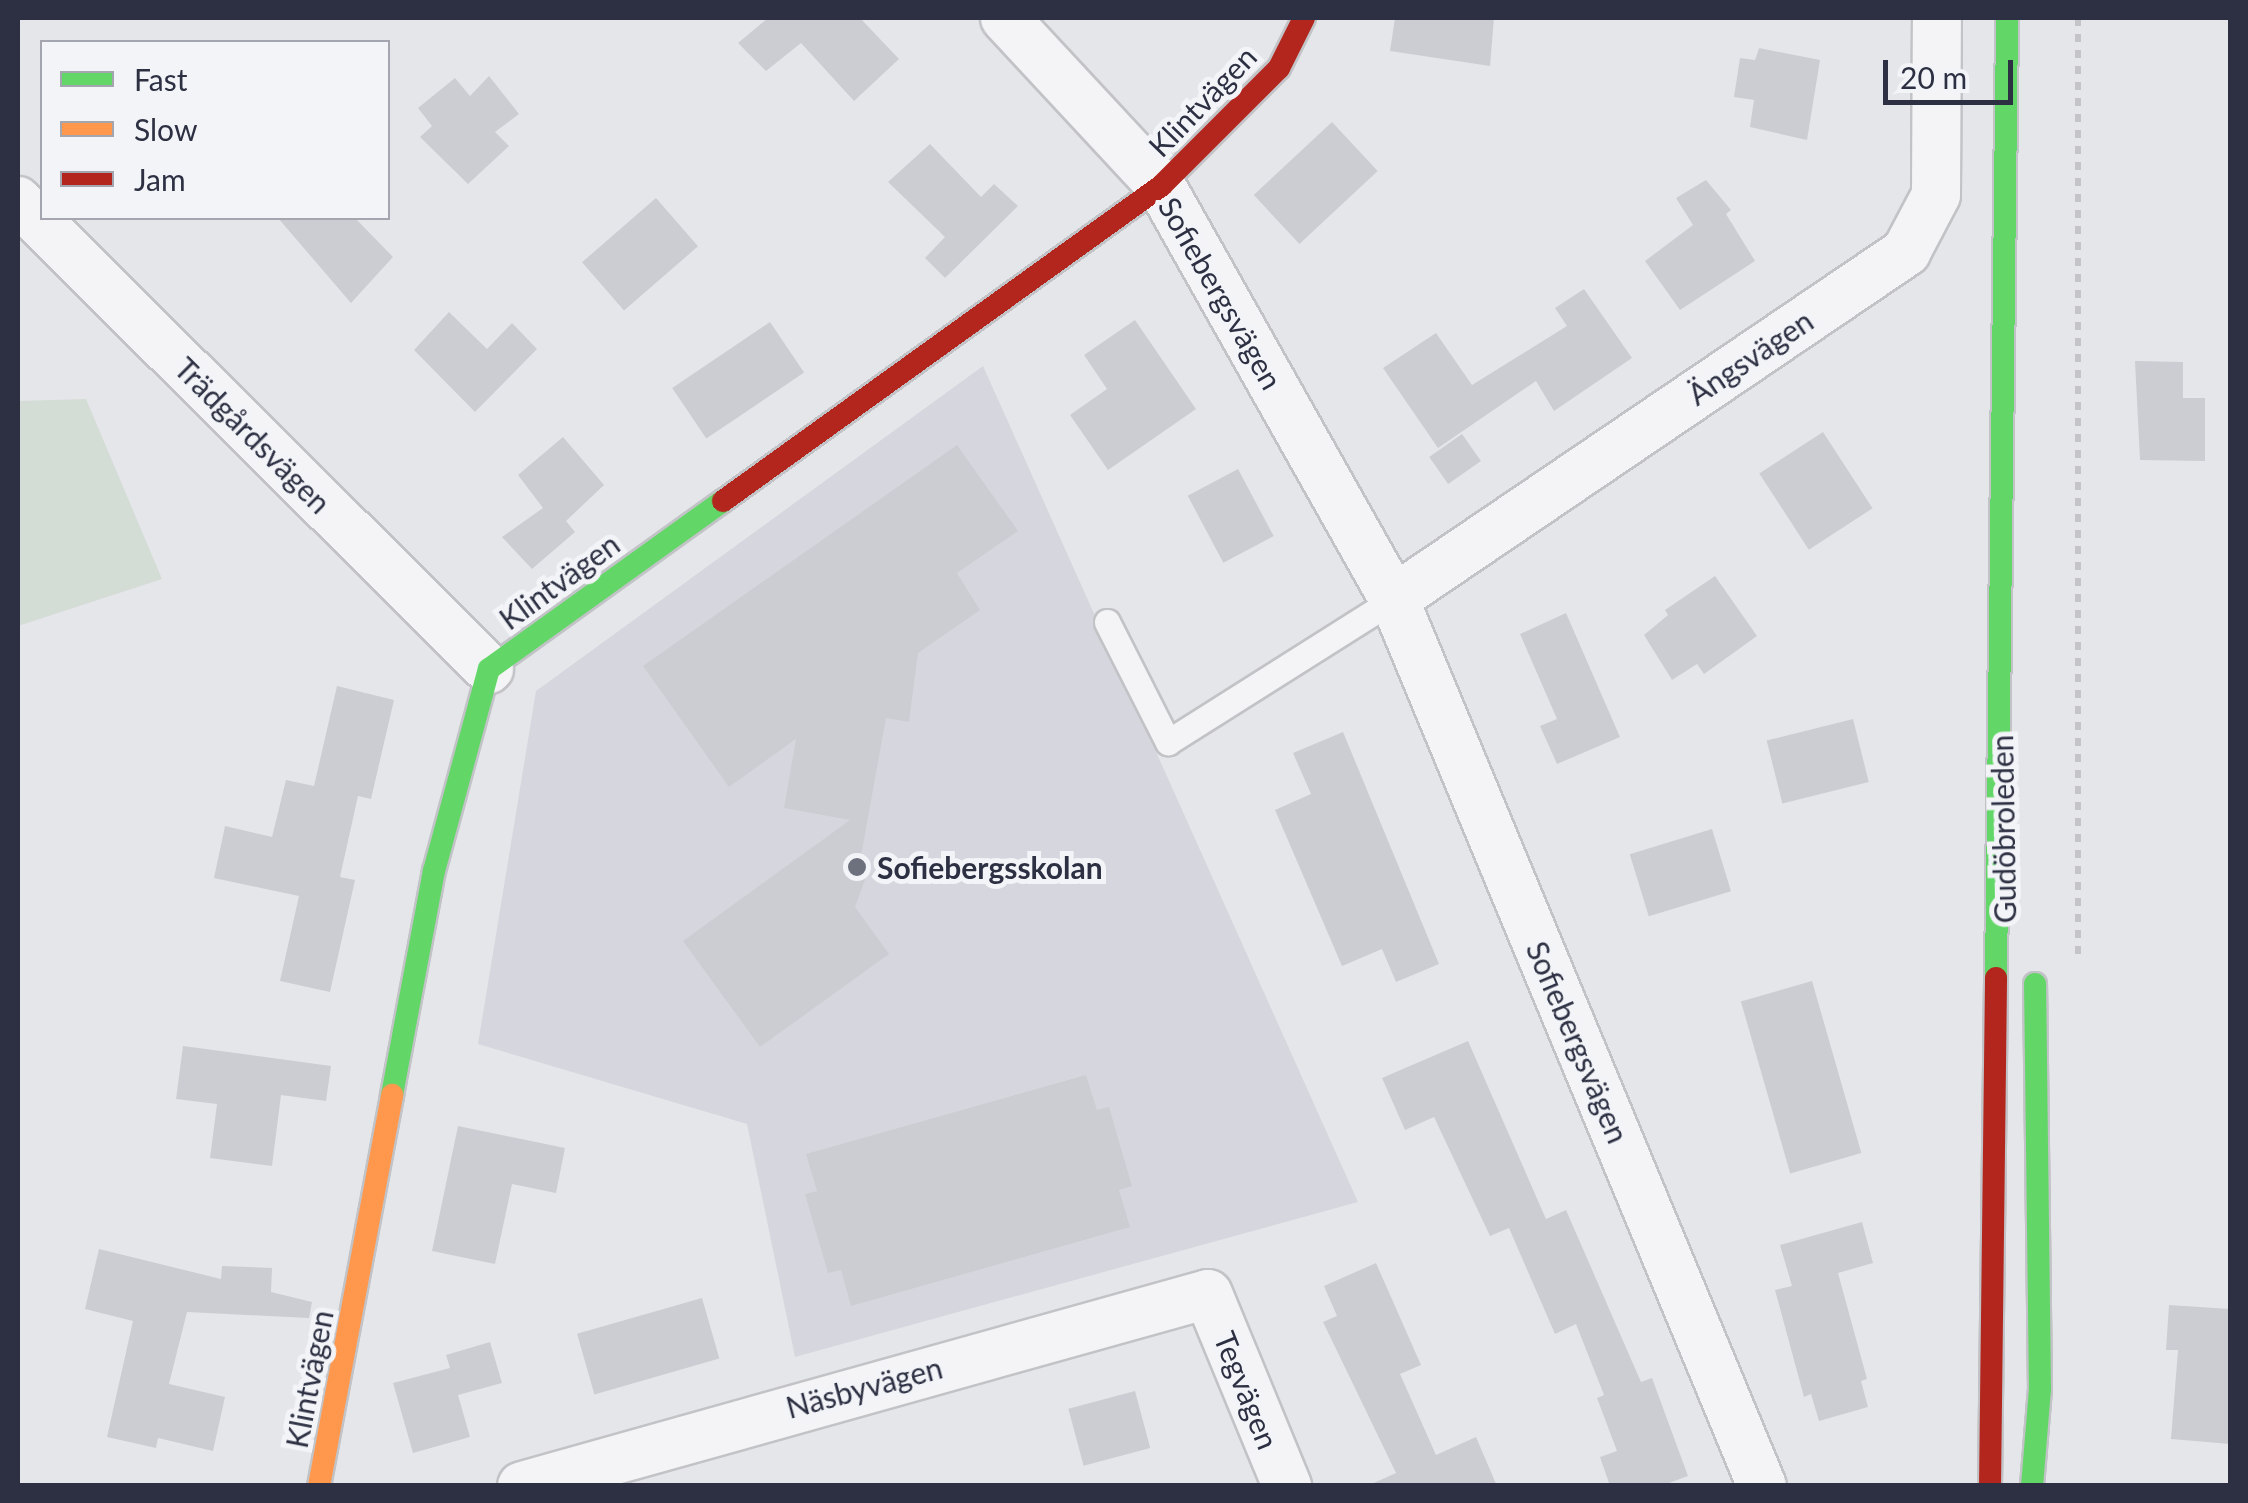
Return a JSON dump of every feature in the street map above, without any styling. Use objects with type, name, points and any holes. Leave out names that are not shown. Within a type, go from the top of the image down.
[{"type":"main road","name":"Klintvägen","points":[[319,1486],[434,870],[489,668],[1162,186],[1279,68],[1304,18]]},
{"type":"main road","name":"Gudöbroleden","points":[[1990,1486],[2006,18]]},
{"type":"main road","name":"Gudöbroleden","points":[[2006,172],[2027,548]]},
{"type":"main road","name":"Gudöbroleden","points":[[2032,1486],[2040,1389],[2034,954]]},
{"type":"street","name":"Sofiebergsvägen","points":[[1005,18],[1162,186],[1394,599],[1762,1486]]},
{"type":"street","name":"Ängsvägen","points":[[1394,599],[1906,252],[1936,195],[1938,18]]},
{"type":"street","name":"Trädgårdsvägen","points":[[18,201],[489,668]]},
{"type":"street","name":"Näsbyvägen","points":[[522,1486],[1208,1294]]},
{"type":"street","name":"Tegvägen","points":[[1208,1294],[1287,1486]]},
{"type":"lane","points":[[1108,622],[1168,742],[1394,599]]},
{"type":"path","points":[[2078,18],[2078,967]]},
{"type":"shaded area","name":"Sofiebergsskolan","points":[[983,366],[1358,1202],[795,1357],[747,1124],[478,1044],[536,691]]},
{"type":"shaded area","points":[[86,399],[162,579],[18,626],[18,401]]},
{"type":"building","points":[[768,18],[860,18],[899,59],[854,101],[801,43],[766,71],[738,43]]},
{"type":"building","points":[[1395,18],[1494,18],[1490,66],[1390,51]]},
{"type":"building","points":[[1759,48],[1820,60],[1807,140],[1750,127],[1754,100],[1734,97],[1740,58],[1755,60]]},
{"type":"building","points":[[489,76],[519,114],[495,132],[509,146],[468,184],[420,137],[432,126],[418,108],[455,78],[470,96]]},
{"type":"building","points":[[1332,122],[1378,171],[1299,244],[1254,195]]},
{"type":"building","points":[[930,144],[981,197],[994,184],[1018,206],[945,278],[925,258],[945,237],[888,182]]},
{"type":"building","points":[[1706,180],[1731,210],[1726,214],[1755,261],[1680,310],[1645,261],[1693,225],[1676,198]]},
{"type":"building","points":[[656,198],[698,246],[624,311],[582,262]]},
{"type":"building","points":[[280,220],[357,220],[393,257],[351,303]]},
{"type":"building","points":[[1584,289],[1632,358],[1554,411],[1536,381],[1438,448],[1383,368],[1436,333],[1472,385],[1567,326],[1555,308]]},
{"type":"building","points":[[449,312],[487,349],[512,323],[537,349],[475,412],[414,350]]},
{"type":"building","points":[[1135,320],[1196,409],[1108,470],[1070,415],[1107,389],[1084,355]]},
{"type":"building","points":[[770,322],[804,373],[706,439],[672,388]]},
{"type":"building","points":[[2135,361],[2183,362],[2183,398],[2205,398],[2205,461],[2140,460]]},
{"type":"building","points":[[1823,432],[1873,508],[1809,550],[1759,473]]},
{"type":"building","points":[[1462,434],[1481,461],[1448,484],[1429,457]]},
{"type":"building","points":[[563,437],[604,485],[566,521],[575,532],[532,569],[502,537],[543,508],[518,475]]},
{"type":"building","points":[[957,445],[1018,531],[957,573],[980,610],[918,653],[909,722],[886,718],[859,867],[866,877],[855,907],[889,954],[760,1047],[683,941],[850,820],[784,808],[796,739],[729,787],[643,666]]},
{"type":"building","points":[[1238,469],[1274,536],[1223,563],[1188,496]]},
{"type":"building","points":[[1715,576],[1757,636],[1704,674],[1697,664],[1672,680],[1644,635],[1668,615],[1665,610]]},
{"type":"building","points":[[1566,613],[1620,737],[1557,764],[1540,726],[1557,719],[1520,634]]},
{"type":"building","points":[[337,686],[394,700],[371,799],[358,796],[340,877],[355,880],[330,992],[280,981],[299,896],[214,878],[225,826],[272,837],[286,780],[314,786]]},
{"type":"building","points":[[1853,719],[1869,782],[1782,804],[1767,741]]},
{"type":"building","points":[[1343,732],[1439,964],[1396,982],[1382,949],[1342,966],[1275,810],[1311,794],[1293,753]]},
{"type":"building","points":[[1712,829],[1731,891],[1649,916],[1630,854]]},
{"type":"building","points":[[1812,981],[1861,1153],[1790,1173],[1741,1001]]},
{"type":"building","points":[[1468,1041],[1546,1219],[1566,1210],[1641,1382],[1652,1378],[1688,1476],[1661,1486],[1610,1486],[1600,1457],[1617,1451],[1597,1398],[1604,1395],[1576,1324],[1555,1334],[1509,1228],[1490,1236],[1434,1117],[1405,1130],[1382,1078]]},
{"type":"building","points":[[183,1046],[331,1066],[326,1101],[281,1095],[272,1166],[210,1158],[217,1104],[176,1099]]},
{"type":"building","points":[[1086,1075],[1097,1110],[1109,1107],[1132,1186],[1119,1190],[1130,1227],[851,1306],[841,1270],[828,1273],[805,1194],[817,1191],[806,1154]]},
{"type":"building","points":[[458,1126],[565,1148],[556,1193],[512,1184],[495,1264],[432,1251]]},
{"type":"building","points":[[1862,1222],[1873,1263],[1838,1273],[1867,1379],[1861,1381],[1868,1407],[1819,1421],[1811,1394],[1804,1397],[1775,1290],[1792,1286],[1780,1245]]},
{"type":"building","points":[[99,1249],[221,1279],[222,1266],[272,1268],[271,1292],[312,1302],[309,1318],[187,1312],[169,1384],[225,1397],[213,1451],[158,1438],[156,1448],[107,1437],[133,1321],[85,1309]]},
{"type":"building","points":[[1376,1263],[1421,1365],[1400,1374],[1436,1455],[1476,1437],[1497,1486],[1367,1486],[1396,1473],[1323,1322],[1337,1316],[1324,1286]]},
{"type":"building","points":[[702,1298],[719,1359],[594,1394],[577,1334]]},
{"type":"building","points":[[2169,1305],[2230,1309],[2230,1444],[2171,1439],[2178,1350],[2166,1350]]},
{"type":"building","points":[[490,1342],[502,1383],[458,1395],[470,1437],[413,1453],[393,1383],[450,1368],[446,1355]]},
{"type":"building","points":[[1135,1391],[1150,1448],[1084,1466],[1068,1409]]},
{"type":"traffic: fast","points":[[1996,978],[2007,18]]},
{"type":"traffic: fast","points":[[392,1095],[434,871],[489,669],[723,501]]},
{"type":"traffic: fast","points":[[2032,1486],[2040,1389],[2035,984]]},
{"type":"traffic: slow","points":[[319,1486],[392,1095]]},
{"type":"traffic: jam","points":[[723,501],[1161,186],[1279,68],[1304,18]]},
{"type":"traffic: jam","points":[[1990,1486],[1996,978]]},
{"type":"place","name":"Sofiebergsskolan","points":[[857,867]]}]
